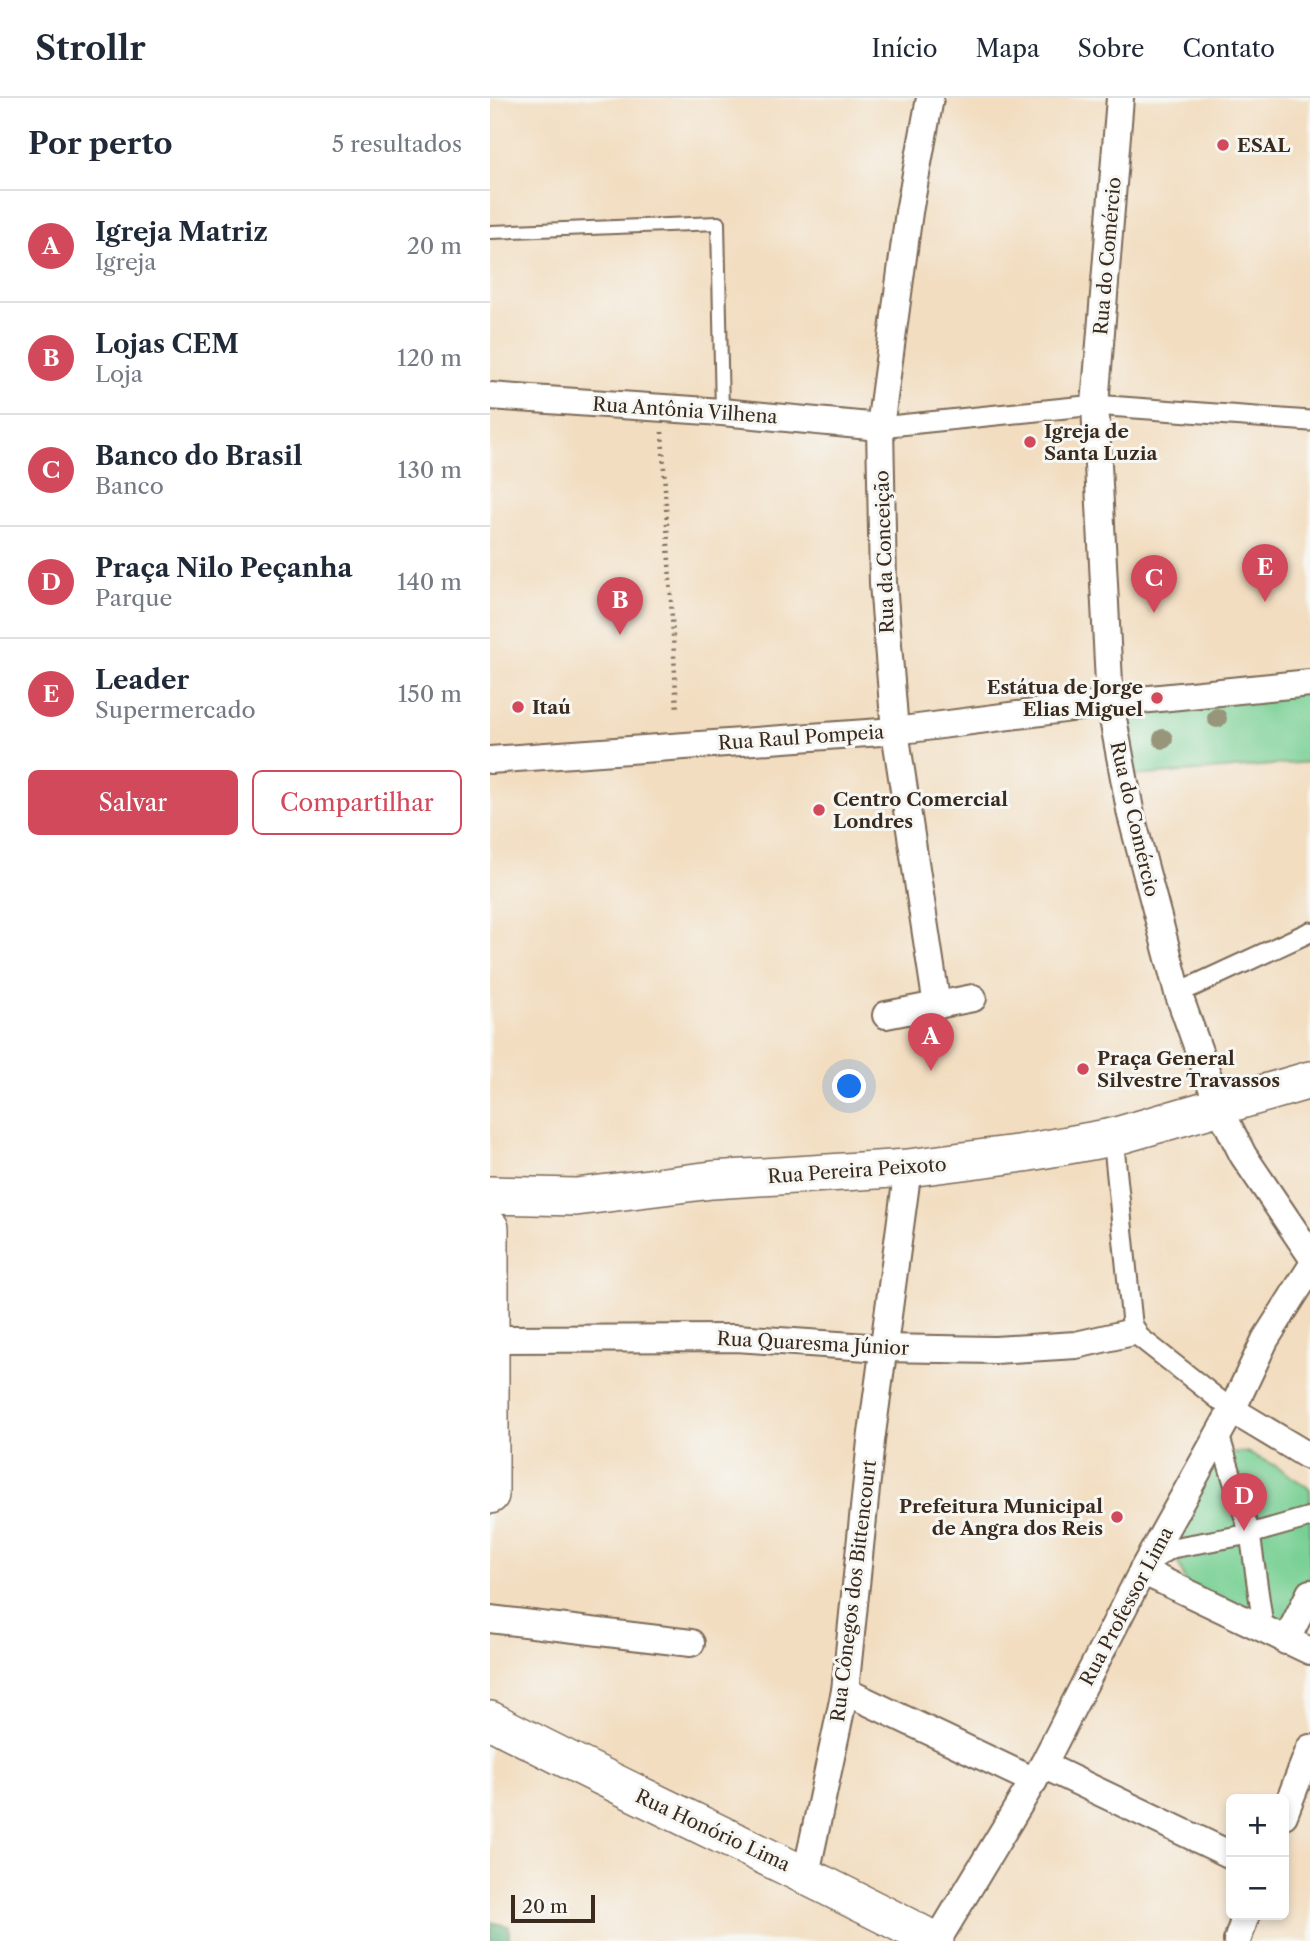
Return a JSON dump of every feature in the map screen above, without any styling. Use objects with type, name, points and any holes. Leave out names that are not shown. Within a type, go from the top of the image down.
[{"type":"main road","name":"Rua Pereira Peixoto","points":[[490,1195],[576,1197],[712,1180],[908,1168],[1024,1153],[1113,1137],[1310,1080]]},
{"type":"main road","points":[[490,1228],[490,1495]]},
{"type":"main road","points":[[490,1693],[490,1720]]},
{"type":"main road","name":"Rua Honório Lima","points":[[490,1720],[647,1801],[806,1874],[936,1941]]},
{"type":"street","name":"Rua da Conceição","points":[[930,98],[909,212],[880,427],[883,583],[895,731],[937,1006]]},
{"type":"street","name":"Rua do Comércio","points":[[1120,98],[1096,405],[1110,703],[1131,815],[1178,993],[1219,1107],[1243,1155],[1310,1254]]},
{"type":"street","name":"Rua Antônia Vilhena","points":[[490,396],[661,407],[880,427]]},
{"type":"street","points":[[880,427],[1096,405],[1310,421]]},
{"type":"street","name":"Rua Raul Pompeia","points":[[490,760],[895,731],[1110,703],[1310,682]]},
{"type":"street","points":[[1178,993],[1310,932]]},
{"type":"street","points":[[886,1015],[973,998]]},
{"type":"street","points":[[1113,1137],[1133,1332],[1225,1421],[1310,1457]]},
{"type":"street","name":"Rua Cônegos dos Bittencourt","points":[[806,1874],[845,1691],[882,1348],[908,1168]]},
{"type":"street","name":"Rua Professor Lima","points":[[936,1941],[1038,1773],[1144,1568],[1225,1421],[1265,1340],[1292,1293],[1310,1269]]},
{"type":"street","name":"Rua Quaresma Júnior","points":[[491,1339],[724,1338],[882,1348],[995,1350],[1076,1345],[1133,1332]]},
{"type":"street","points":[[1225,1421],[1275,1636]]},
{"type":"street","points":[[1310,1517],[1250,1534],[1172,1548],[1144,1568],[1275,1636],[1310,1651]]},
{"type":"street","points":[[1275,1636],[1310,1593]]},
{"type":"street","points":[[490,1619],[691,1643]]},
{"type":"street","points":[[845,1691],[1226,1853]]},
{"type":"street","points":[[1289,1802],[1310,1748]]},
{"type":"street","points":[[1237,1941],[1244,1920]]},
{"type":"lane","points":[[490,232],[718,223],[722,412]]},
{"type":"path","points":[[661,407],[677,711]]},
{"type":"green space","points":[[1310,688],[1310,762],[1134,776],[1125,700]]},
{"type":"green space","points":[[1246,1452],[1274,1465],[1310,1489],[1310,1577],[1280,1633],[1188,1587],[1172,1548],[1214,1455]]},
{"type":"green space","points":[[490,1922],[509,1926],[509,1941],[490,1941]]},
{"type":"place","name":"ESAL","points":[[1223,145]]},
{"type":"place","name":"Igreja de Santa Luzia","points":[[1030,442]]},
{"type":"place","name":"Leader","points":[[1265,602]]},
{"type":"place","name":"Banco do Brasil","points":[[1154,613]]},
{"type":"place","name":"Lojas CEM","points":[[620,635]]},
{"type":"place","name":"Estátua de Jorge Elias Miguel","points":[[1157,698]]},
{"type":"place","name":"Itaú","points":[[518,707]]},
{"type":"place","name":"Centro Comercial Londres","points":[[819,810]]},
{"type":"place","name":"Praça General Silvestre Travassos","points":[[1083,1069]]},
{"type":"place","name":"Igreja Matriz","points":[[931,1071]]},
{"type":"place","name":"Prefeitura Municipal de Angra dos Reis","points":[[1117,1517]]},
{"type":"place","name":"Praça Nilo Peçanha","points":[[1244,1531]]}]
